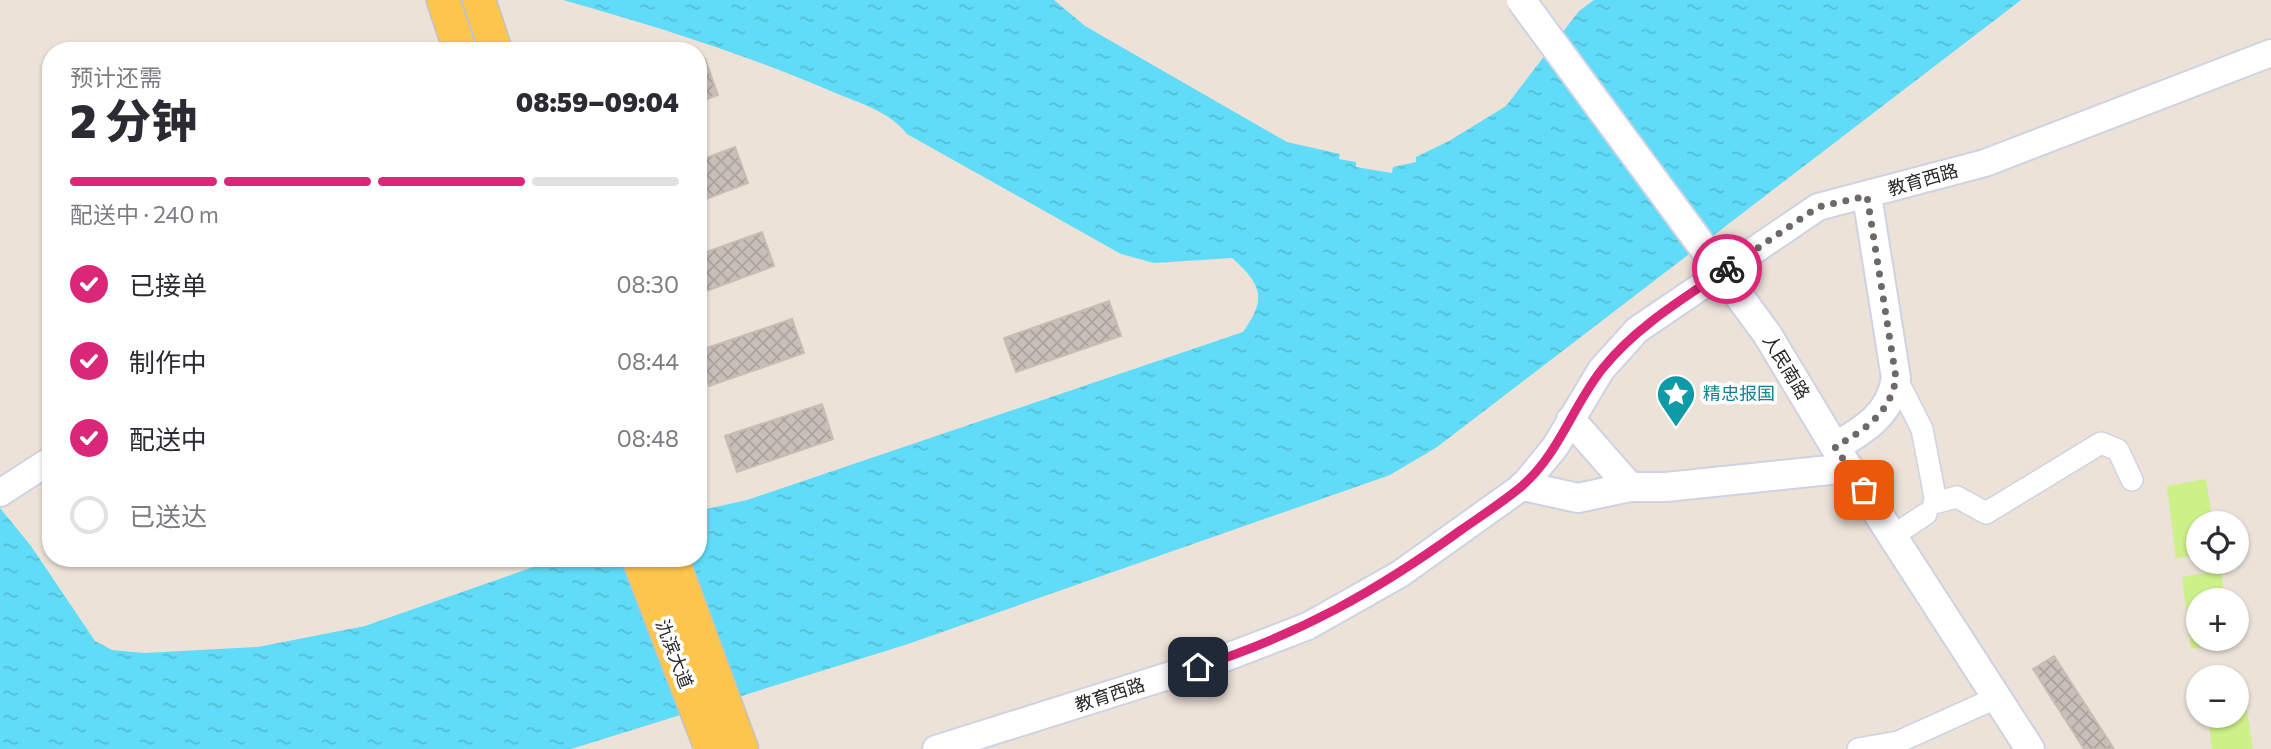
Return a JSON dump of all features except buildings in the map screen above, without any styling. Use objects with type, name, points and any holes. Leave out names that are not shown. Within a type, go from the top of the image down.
[{"type":"main road","points":[[479,0],[493,42]]},
{"type":"main road","name":"人民南路","points":[[1521,0],[1767,334],[1842,458],[1894,534],[2030,749]]},
{"type":"main road","points":[[444,4],[457,42]]},
{"type":"main road","points":[[1523,486],[1578,498],[1630,487],[1666,487],[1842,458],[1893,396],[1896,378],[1867,196]]},
{"type":"main road","points":[[1572,420],[1630,487]]},
{"type":"main road","name":"氿滨大道","points":[[642,567],[725,745]]},
{"type":"main road","name":"氿滨大道","points":[[675,567],[725,745]]},
{"type":"street","name":"教育西路","points":[[936,749],[1222,659],[1308,626],[1400,574],[1523,486],[1555,447],[1601,370],[1637,330],[1818,207],[1985,163],[2271,53]]},
{"type":"street","points":[[1896,378],[1922,429],[1933,507]]},
{"type":"street","points":[[1894,534],[1933,507],[1957,498],[1986,513],[2101,443],[2118,450],[2132,480]]},
{"type":"street","points":[[8,487],[42,466]]},
{"type":"street","points":[[1858,749],[1899,746],[1998,697]]},
{"type":"green space","points":[[2206,479],[2211,511],[2186,511],[2186,557],[2176,558],[2167,486]]},
{"type":"green space","points":[[2222,574],[2223,588],[2186,588],[2186,609],[2182,577]]},
{"type":"green space","points":[[2249,724],[2253,749],[2212,749],[2209,728],[2249,728]]},
{"type":"water","points":[[563,0],[1054,0],[1085,26],[1287,142],[1340,154],[1339,159],[1356,162],[1356,167],[1392,173],[1393,167],[1416,162],[1416,157],[1449,141],[1506,106],[1579,11],[1594,0],[2021,0],[1437,447],[1390,475],[905,645],[571,749],[0,749],[0,508],[31,546],[42,562],[42,567],[45,567],[95,641],[112,650],[144,653],[258,647],[365,626],[533,567],[707,567],[707,509],[747,500],[1243,332],[1256,310],[1258,292],[1255,284],[1232,258],[1154,263],[1121,254],[907,134],[892,119],[873,108],[707,44],[707,42]]},
{"type":"way so far","points":[[1727,269],[1818,207],[1867,196],[1896,378],[1893,396],[1882,412],[1865,429],[1835,447],[1864,490]]},
{"type":"place","name":"精忠报国","points":[[1676,428]]},
{"type":"route","points":[[1198,667],[1308,626],[1366,594],[1400,574],[1523,486],[1555,447],[1601,370],[1637,330],[1727,269]]}]
